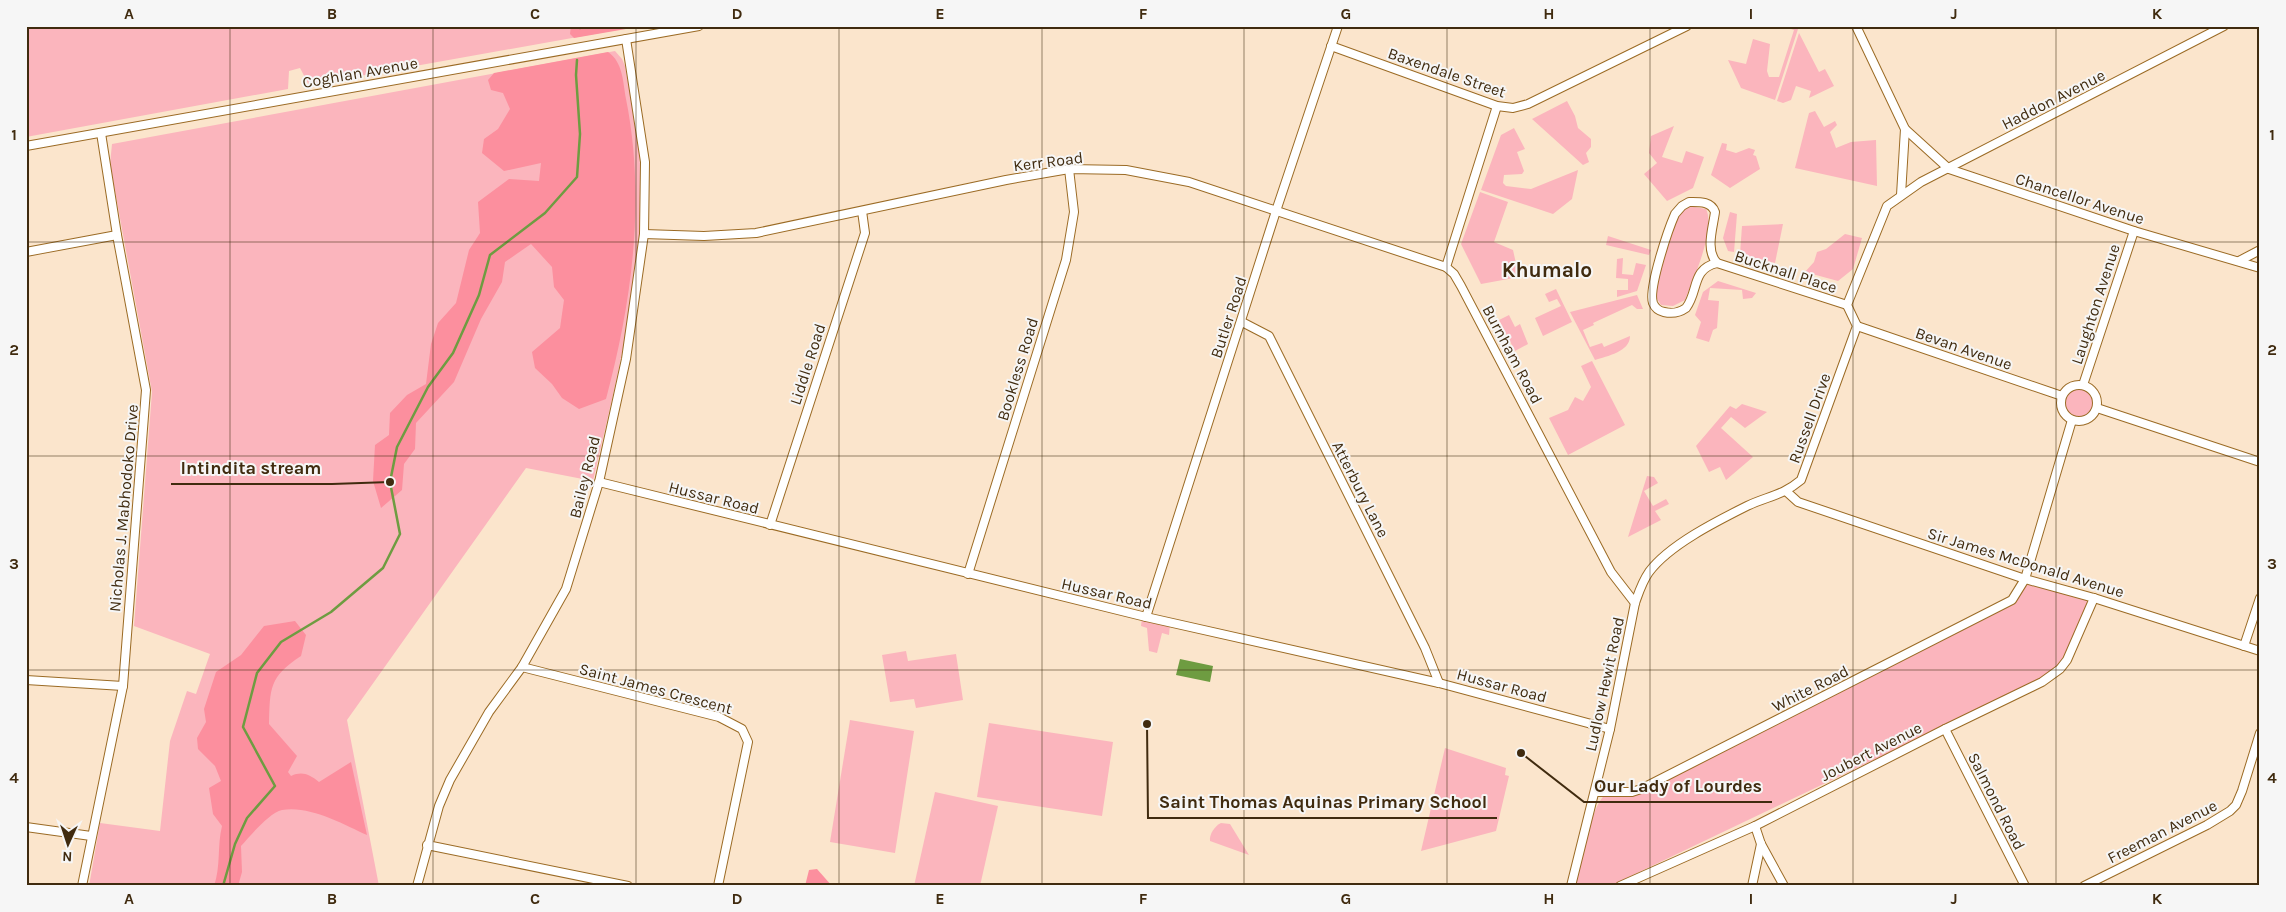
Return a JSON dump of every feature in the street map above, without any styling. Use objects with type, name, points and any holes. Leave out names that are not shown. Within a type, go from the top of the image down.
[{"type":"street","name":"Coghlan Avenue","points":[[26,146],[699,26]]},
{"type":"street","name":"Butler Road","points":[[1146,617],[1276,211],[1338,26]]},
{"type":"street","name":"Baxendale Street","points":[[1331,46],[1497,106],[1513,108],[1528,104],[1688,26]]},
{"type":"street","points":[[1856,26],[1904,129],[1898,197],[1887,206],[1847,305],[1857,326]]},
{"type":"street","name":"Haddon Avenue","points":[[1898,197],[1921,182],[2224,26]]},
{"type":"street","name":"Bailey Road","points":[[416,886],[439,806],[450,780],[489,712],[522,667],[566,589],[598,482],[626,359],[644,234],[645,162],[626,38]]},
{"type":"street","points":[[1446,268],[1497,106]]},
{"type":"street","name":"Chancellor Avenue","points":[[1904,129],[1949,168],[2134,231],[2260,268]]},
{"type":"street","name":"Nicholas J. Mabhodoko Drive","points":[[82,886],[123,686],[146,390],[117,235],[101,132]]},
{"type":"street","name":"Kerr Road","points":[[644,234],[732,236],[862,211],[1006,180],[1070,169],[1126,170],[1189,182],[1446,268]]},
{"type":"street","name":"Bookless Road","points":[[968,574],[1066,260],[1074,212],[1070,169]]},
{"type":"street","name":"Bucknall Place","points":[[1717,263],[1706,266],[1701,271],[1686,308],[1674,313],[1662,312],[1655,308],[1652,289],[1671,223],[1682,206],[1689,202],[1705,203],[1713,208],[1715,212],[1710,250],[1711,257],[1717,263],[1847,305]]},
{"type":"street","name":"Liddle Road","points":[[770,525],[864,233],[862,211]]},
{"type":"street","name":"Laughton Avenue","points":[[2083,385],[2134,231]]},
{"type":"street","points":[[26,252],[117,235]]},
{"type":"street","points":[[2239,261],[2260,250]]},
{"type":"street","name":"Burnham Road","points":[[1446,268],[1454,274],[1462,286],[1611,572],[1635,603]]},
{"type":"street","name":"Atterbury Lane","points":[[1242,322],[1269,336],[1425,648],[1439,683]]},
{"type":"street","name":"Russell Drive","points":[[1635,603],[1641,586],[1649,572],[1670,552],[1708,527],[1746,507],[1787,492],[1801,480],[1857,326]]},
{"type":"street","name":"Bevan Avenue","points":[[1857,326],[2062,396]]},
{"type":"street","points":[[2074,385],[2083,385],[2095,393],[2097,408],[2088,420],[2072,420],[2064,415],[2061,406],[2062,396],[2067,389],[2074,385]]},
{"type":"street","points":[[2097,408],[2260,462]]},
{"type":"street","points":[[2025,580],[2072,420]]},
{"type":"street","name":"Hussar Road","points":[[598,482],[1146,617],[1439,683],[1610,729]]},
{"type":"street","name":"Sir James McDonald Avenue","points":[[1787,492],[1798,502],[2025,580],[2094,598],[2260,651]]},
{"type":"street","name":"White Road","points":[[1595,792],[1632,792],[1641,789],[2012,600],[2025,580]]},
{"type":"street","name":"Joubert Avenue","points":[[1620,886],[1754,826],[1945,728],[2042,682],[2060,669],[2070,655],[2094,598]]},
{"type":"street","points":[[2244,646],[2260,598]]},
{"type":"street","name":"Ludlow Hewit Road","points":[[1571,886],[1610,729],[1635,603]]},
{"type":"street","name":"Saint James Crescent","points":[[522,667],[719,717],[742,729],[748,742],[718,886]]},
{"type":"street","points":[[26,680],[123,686]]},
{"type":"street","name":"Salmond Road","points":[[1945,728],[2025,886]]},
{"type":"street","name":"Freeman Avenue","points":[[2084,886],[2207,825],[2230,811],[2236,805],[2260,733]]},
{"type":"street","points":[[1754,826],[1761,844],[1784,886]]},
{"type":"street","points":[[26,827],[91,836]]},
{"type":"street","points":[[1752,886],[1761,844]]},
{"type":"street","points":[[427,845],[628,886]]},
{"type":"shaded area","points":[[26,26],[639,26],[309,85],[300,68],[289,71],[288,89],[26,137]]},
{"type":"shaded area","points":[[571,26],[627,26],[626,29],[574,38],[570,34]]},
{"type":"shaded area","points":[[1788,26],[1799,26],[1775,100],[1741,88],[1728,60],[1746,64],[1753,39],[1770,44],[1767,71],[1769,77],[1779,77],[1794,30],[1788,28]]},
{"type":"shaded area","points":[[1799,33],[1819,72],[1825,69],[1834,86],[1809,98],[1811,91],[1796,86],[1791,100],[1783,103],[1777,101]]},
{"type":"shaded area","points":[[615,51],[625,66],[637,128],[641,180],[640,224],[636,267],[622,354],[593,481],[526,468],[347,720],[379,886],[89,886],[100,823],[160,831],[170,741],[187,691],[196,694],[210,654],[134,626],[152,392],[110,164],[112,144]]},
{"type":"shaded area","points":[[608,52],[617,61],[623,79],[632,137],[635,174],[635,212],[629,288],[623,325],[606,399],[579,409],[562,398],[552,384],[535,368],[532,352],[560,328],[564,300],[554,287],[552,267],[531,244],[505,262],[502,282],[481,319],[454,382],[416,423],[415,449],[404,464],[402,490],[381,508],[373,481],[375,445],[389,435],[390,413],[407,395],[426,384],[431,344],[438,323],[456,303],[469,250],[480,233],[478,202],[509,179],[539,181],[541,163],[504,171],[482,153],[484,139],[498,129],[510,109],[503,93],[491,90],[488,80],[494,73]]},
{"type":"shaded area","points":[[1567,101],[1575,116],[1578,128],[1591,139],[1591,147],[1586,153],[1589,162],[1583,165],[1532,119]]},
{"type":"shaded area","points":[[1815,111],[1824,127],[1835,121],[1837,125],[1830,132],[1836,148],[1851,142],[1876,140],[1877,186],[1795,168],[1809,113]]},
{"type":"shaded area","points":[[1674,126],[1662,157],[1682,163],[1686,151],[1704,157],[1693,188],[1667,201],[1644,174],[1657,163],[1649,153],[1651,136]]},
{"type":"shaded area","points":[[1514,128],[1525,149],[1517,152],[1524,171],[1522,174],[1504,175],[1503,183],[1506,186],[1531,189],[1578,170],[1572,199],[1553,214],[1481,190],[1501,135]]},
{"type":"shaded area","points":[[1722,143],[1727,144],[1726,150],[1736,153],[1749,148],[1755,150],[1753,155],[1756,156],[1760,169],[1730,188],[1711,175]]},
{"type":"shaded area","points":[[1480,192],[1508,202],[1494,242],[1513,250],[1519,277],[1481,284],[1461,244]]},
{"type":"shaded area","points":[[1689,206],[1706,209],[1708,229],[1706,241],[1698,268],[1685,300],[1673,306],[1661,305],[1656,297],[1655,285],[1678,215],[1682,209]]},
{"type":"shaded area","points":[[1730,212],[1737,214],[1734,252],[1728,251],[1723,238]]},
{"type":"shaded area","points":[[1783,224],[1775,263],[1740,254],[1742,226]]},
{"type":"shaded area","points":[[1845,234],[1862,238],[1853,269],[1838,281],[1805,272],[1814,262],[1817,252],[1826,249]]},
{"type":"shaded area","points":[[1608,236],[1651,250],[1649,255],[1606,245]]},
{"type":"shaded area","points":[[1623,258],[1622,274],[1633,275],[1636,263],[1646,265],[1637,291],[1617,297],[1617,290],[1628,290],[1628,279],[1616,278],[1617,259]]},
{"type":"shaded area","points":[[1718,281],[1756,293],[1752,298],[1743,299],[1742,290],[1710,288],[1708,300],[1719,301],[1717,328],[1713,330],[1709,342],[1696,338],[1701,322],[1695,315],[1703,292]]},
{"type":"shaded area","points":[[1556,289],[1572,322],[1543,336],[1535,318],[1561,306],[1557,299],[1549,302],[1545,294]]},
{"type":"shaded area","points":[[1637,295],[1643,309],[1637,309],[1632,305],[1593,323],[1594,325],[1583,330],[1590,347],[1602,343],[1604,347],[1630,336],[1629,341],[1622,350],[1595,360],[1570,312]]},
{"type":"shaded area","points":[[1509,315],[1515,327],[1520,324],[1528,344],[1515,351],[1499,320]]},
{"type":"shaded area","points":[[1592,361],[1625,425],[1568,455],[1549,418],[1568,410],[1575,397],[1583,401],[1591,387],[1581,366]]},
{"type":"shaded area","points":[[2079,385],[2086,386],[2092,390],[2096,396],[2096,410],[2092,416],[2086,420],[2079,421],[2072,420],[2066,416],[2062,410],[2061,403],[2062,396],[2066,390],[2072,386]]},
{"type":"shaded area","points":[[1742,404],[1767,412],[1745,428],[1731,417],[1721,428],[1753,457],[1726,480],[1720,467],[1709,472],[1696,446],[1730,406],[1736,409]]},
{"type":"shaded area","points":[[1647,476],[1654,477],[1658,483],[1644,491],[1653,506],[1666,499],[1669,504],[1655,511],[1661,520],[1628,537]]},
{"type":"shaded area","points":[[2026,582],[2090,600],[2065,659],[2041,680],[1610,886],[1573,886],[1590,823],[1600,801],[1605,795],[1633,795],[2013,602]]},
{"type":"shaded area","points":[[1142,617],[1170,624],[1169,635],[1162,633],[1157,653],[1149,651],[1147,628],[1141,626]]},
{"type":"shaded area","points":[[295,621],[306,635],[301,656],[283,670],[273,684],[269,724],[297,756],[288,772],[291,776],[305,774],[319,782],[351,762],[367,835],[326,816],[303,810],[282,810],[271,815],[241,846],[242,872],[238,886],[214,886],[218,871],[222,826],[213,814],[209,788],[221,781],[215,766],[198,749],[197,738],[206,722],[204,709],[216,672],[241,655],[264,626]]},
{"type":"shaded area","points":[[906,651],[908,661],[956,654],[963,700],[916,708],[914,699],[890,702],[882,655]]},
{"type":"shaded area","points":[[1180,659],[1213,666],[1210,682],[1176,675]]},
{"type":"shaded area","points":[[850,720],[914,731],[895,853],[830,842]]},
{"type":"shaded area","points":[[989,723],[1113,742],[1102,816],[977,797]]},
{"type":"shaded area","points":[[1445,748],[1506,768],[1505,775],[1509,776],[1496,831],[1421,851]]},
{"type":"shaded area","points":[[935,792],[998,806],[980,886],[914,886]]},
{"type":"shaded area","points":[[1221,823],[1230,824],[1249,855],[1210,841],[1213,830]]},
{"type":"shaded area","points":[[817,869],[832,886],[805,886],[809,870]]},
{"type":"waterway","points":[[223,886],[235,844],[247,818],[275,786],[243,727],[257,673],[281,642],[331,612],[383,568],[400,534],[390,482],[397,447],[428,387],[453,353],[479,295],[490,255],[545,213],[577,177],[580,134],[576,75],[577,60]]},
{"type":"place","name":"Intindita stream","points":[[390,482]]},
{"type":"place","name":"Saint Thomas Aquinas Primary School","points":[[1147,724]]},
{"type":"place","name":"Our Lady of Lourdes","points":[[1521,753]]},
{"type":"district","name":"Khumalo","points":[[1547,270]]}]
